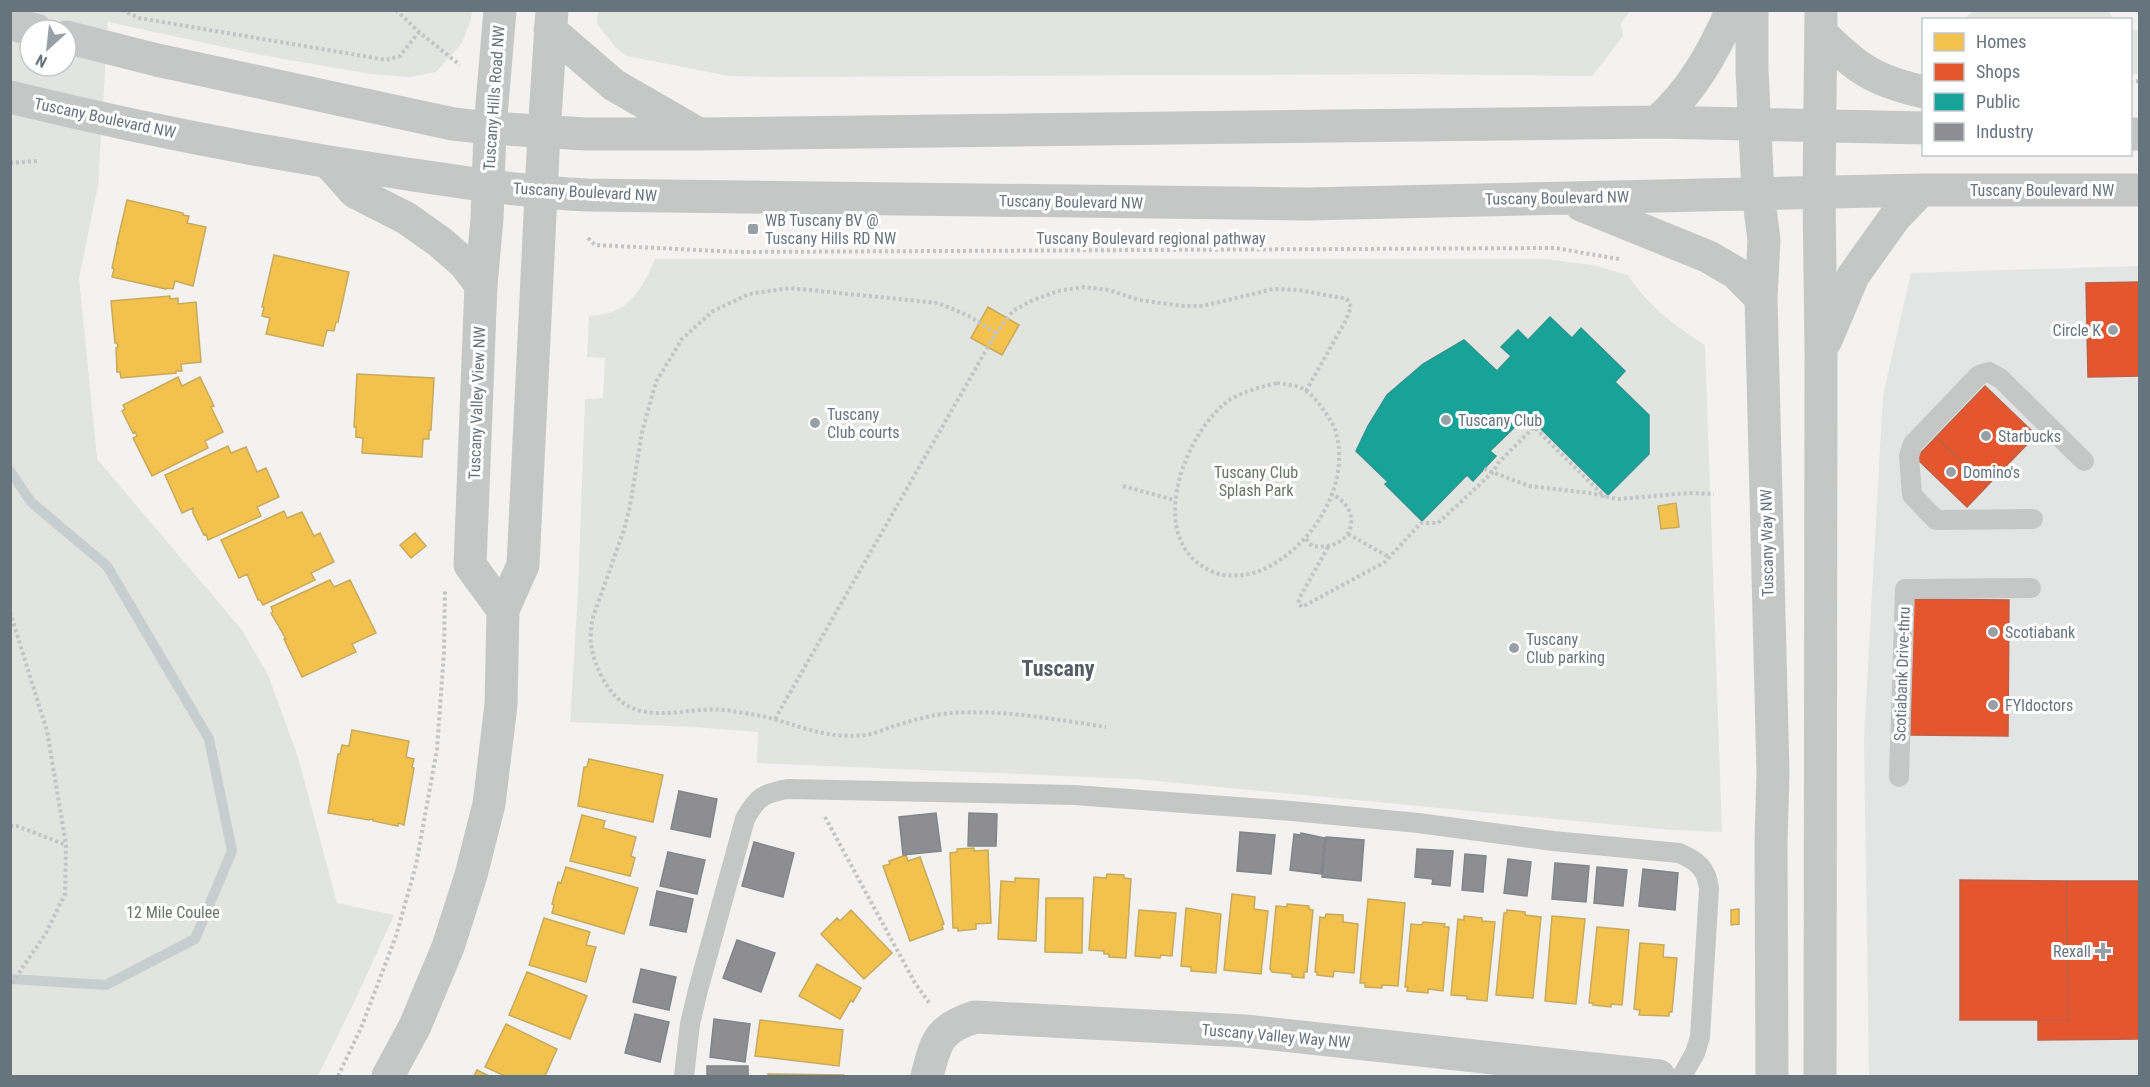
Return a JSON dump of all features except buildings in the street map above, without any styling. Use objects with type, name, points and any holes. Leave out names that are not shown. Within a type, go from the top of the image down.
[{"type":"street","name":"Tuscany Hills Road NW","points":[[488,186],[490,129],[500,10]]},
{"type":"street","points":[[1657,122],[1691,86],[1716,45],[1732,10]]},
{"type":"street","name":"Tuscany Way NW","points":[[1752,10],[1752,70],[1758,193],[1764,240],[1761,298],[1773,773],[1772,1077]]},
{"type":"street","points":[[551,20],[614,85],[699,134]]},
{"type":"street","points":[[388,1077],[415,1026],[448,947],[471,875],[489,804],[501,705],[503,610],[523,565],[551,20]]},
{"type":"street","points":[[1822,22],[1848,60],[1868,73],[1899,86],[1922,92]]},
{"type":"street","points":[[1820,1077],[1821,353],[1819,193],[1822,22]]},
{"type":"street","points":[[78,40],[157,60],[453,124],[544,133],[699,134],[1657,122],[1922,128]]},
{"type":"street","name":"Tuscany Boulevard NW","points":[[10,97],[107,120],[329,163],[542,193],[587,195],[1296,204],[1921,190],[2139,190]]},
{"type":"street","points":[[329,163],[355,192],[406,218],[440,242],[464,263],[482,285]]},
{"type":"street","name":"Tuscany Valley View NW","points":[[488,186],[470,565],[503,610]]},
{"type":"street","points":[[1821,353],[1853,276],[1895,217],[1921,190]]},
{"type":"street","points":[[1562,198],[1633,224],[1709,257],[1736,273],[1761,298]]},
{"type":"street","name":"Tuscany Valley Way NW","points":[[947,1030],[975,1017],[1245,1031],[1659,1077]]},
{"type":"street","points":[[927,1077],[938,1041],[947,1030]]},
{"type":"lane","points":[[2033,519],[1936,520],[1912,495],[1909,456],[1913,444],[1979,375],[1989,372],[2001,379],[2084,461]]},
{"type":"lane","name":"Scotiabank Drive-thru","points":[[1899,777],[1905,589],[2031,588]]},
{"type":"lane","points":[[684,1077],[690,1024],[745,819],[760,797],[788,789],[1074,795],[1304,812],[1679,853],[1698,862],[1704,869],[1708,877],[1709,889],[1700,1037],[1695,1053],[1682,1077]]},
{"type":"path","points":[[122,10],[139,18],[386,60],[400,56],[419,32]]},
{"type":"path","points":[[132,10],[139,18]]},
{"type":"path","points":[[396,10],[460,65]]},
{"type":"path","points":[[10,163],[39,161]]},
{"type":"path","name":"Tuscany Boulevard regional pathway","points":[[588,238],[595,245],[739,252],[1555,248],[1627,260]]},
{"type":"path","points":[[775,719],[996,333],[1014,311],[1033,300],[1058,291],[1083,287],[1109,291],[1139,300],[1183,306],[1203,306],[1273,289],[1299,290],[1347,299],[1351,307],[1348,314],[1306,391]]},
{"type":"path","points":[[996,333],[969,316],[938,303],[790,288],[749,294],[713,311],[682,339],[656,382],[642,432],[624,530],[593,616],[590,630],[592,658],[606,685],[624,704],[648,713],[729,710],[775,719],[832,736],[866,735],[952,712],[1001,714],[1106,727]]},
{"type":"path","points":[[1277,383],[1301,387],[1317,401],[1337,435],[1339,454],[1337,476],[1331,494],[1325,508],[1305,539],[1286,557],[1250,575],[1217,574],[1202,567],[1189,555],[1180,540],[1174,500],[1187,455],[1193,441],[1222,405],[1237,395],[1277,383]]},
{"type":"path","points":[[1328,547],[1300,597],[1298,603],[1302,608],[1384,562],[1421,523],[1438,523],[1492,473],[1499,462],[1534,427],[1605,497]]},
{"type":"path","points":[[1484,468],[1529,486],[1617,499],[1690,493],[1714,494]]},
{"type":"path","points":[[1123,486],[1174,500]]},
{"type":"path","points":[[1305,539],[1312,546],[1328,547],[1342,542],[1348,534],[1351,519],[1347,506],[1341,498],[1331,494]]},
{"type":"path","points":[[1348,534],[1389,557]]},
{"type":"path","points":[[338,1077],[361,1028],[396,936],[416,865],[437,749],[444,652],[445,587]]},
{"type":"path","points":[[10,612],[47,731],[66,845],[65,894],[46,933],[10,986]]},
{"type":"path","points":[[811,791],[915,983],[947,1030]]},
{"type":"path","points":[[10,826],[17,826],[66,845]]},
{"type":"shaded area","points":[[2139,266],[2139,1076],[1869,1076],[1864,740],[1883,395],[1911,273]]},
{"type":"green space","points":[[598,10],[1630,11],[1621,23],[1623,36],[1592,76],[1413,74],[775,77],[729,76],[627,56],[616,48],[597,24]]},
{"type":"green space","points":[[1974,10],[2108,11],[2113,18],[1965,18]]},
{"type":"green space","name":"12 Mile Coulee","points":[[10,11],[472,11],[462,43],[436,72],[409,77],[371,74],[256,54],[108,22],[98,185],[79,278],[97,459],[242,630],[268,675],[298,757],[337,903],[394,915],[318,1076],[11,1076]]},
{"type":"green space","points":[[2132,29],[2139,32],[2139,74],[2132,74]]},
{"type":"green space","name":"Tuscany Club Splash Park","points":[[655,259],[1545,259],[1592,265],[1628,275],[1662,314],[1705,345],[1722,832],[1671,830],[1136,779],[757,763],[758,732],[570,722],[578,593],[585,399],[603,398],[605,358],[587,357],[589,316],[613,311],[631,300],[644,282]]},
{"type":"waterway","points":[[10,471],[31,502],[107,566],[209,739],[232,851],[195,939],[106,985],[10,979]]},
{"type":"place","name":"WB Tuscany BV @ Tuscany Hills RD NW","points":[[753,229]]},
{"type":"place","name":"Circle K","points":[[2113,330]]},
{"type":"place","name":"Tuscany Club","points":[[1446,420]]},
{"type":"place","name":"Tuscany Club courts","points":[[815,423]]},
{"type":"place","name":"Starbucks","points":[[1986,436]]},
{"type":"place","name":"Domino's","points":[[1951,472]]},
{"type":"place","name":"Scotiabank","points":[[1993,632]]},
{"type":"place","name":"Tuscany Club parking","points":[[1514,648]]},
{"type":"place","name":"FYIdoctors","points":[[1993,705]]},
{"type":"place","name":"Rexall","points":[[2103,951]]},
{"type":"district","name":"Tuscany","points":[[1058,668]]}]
